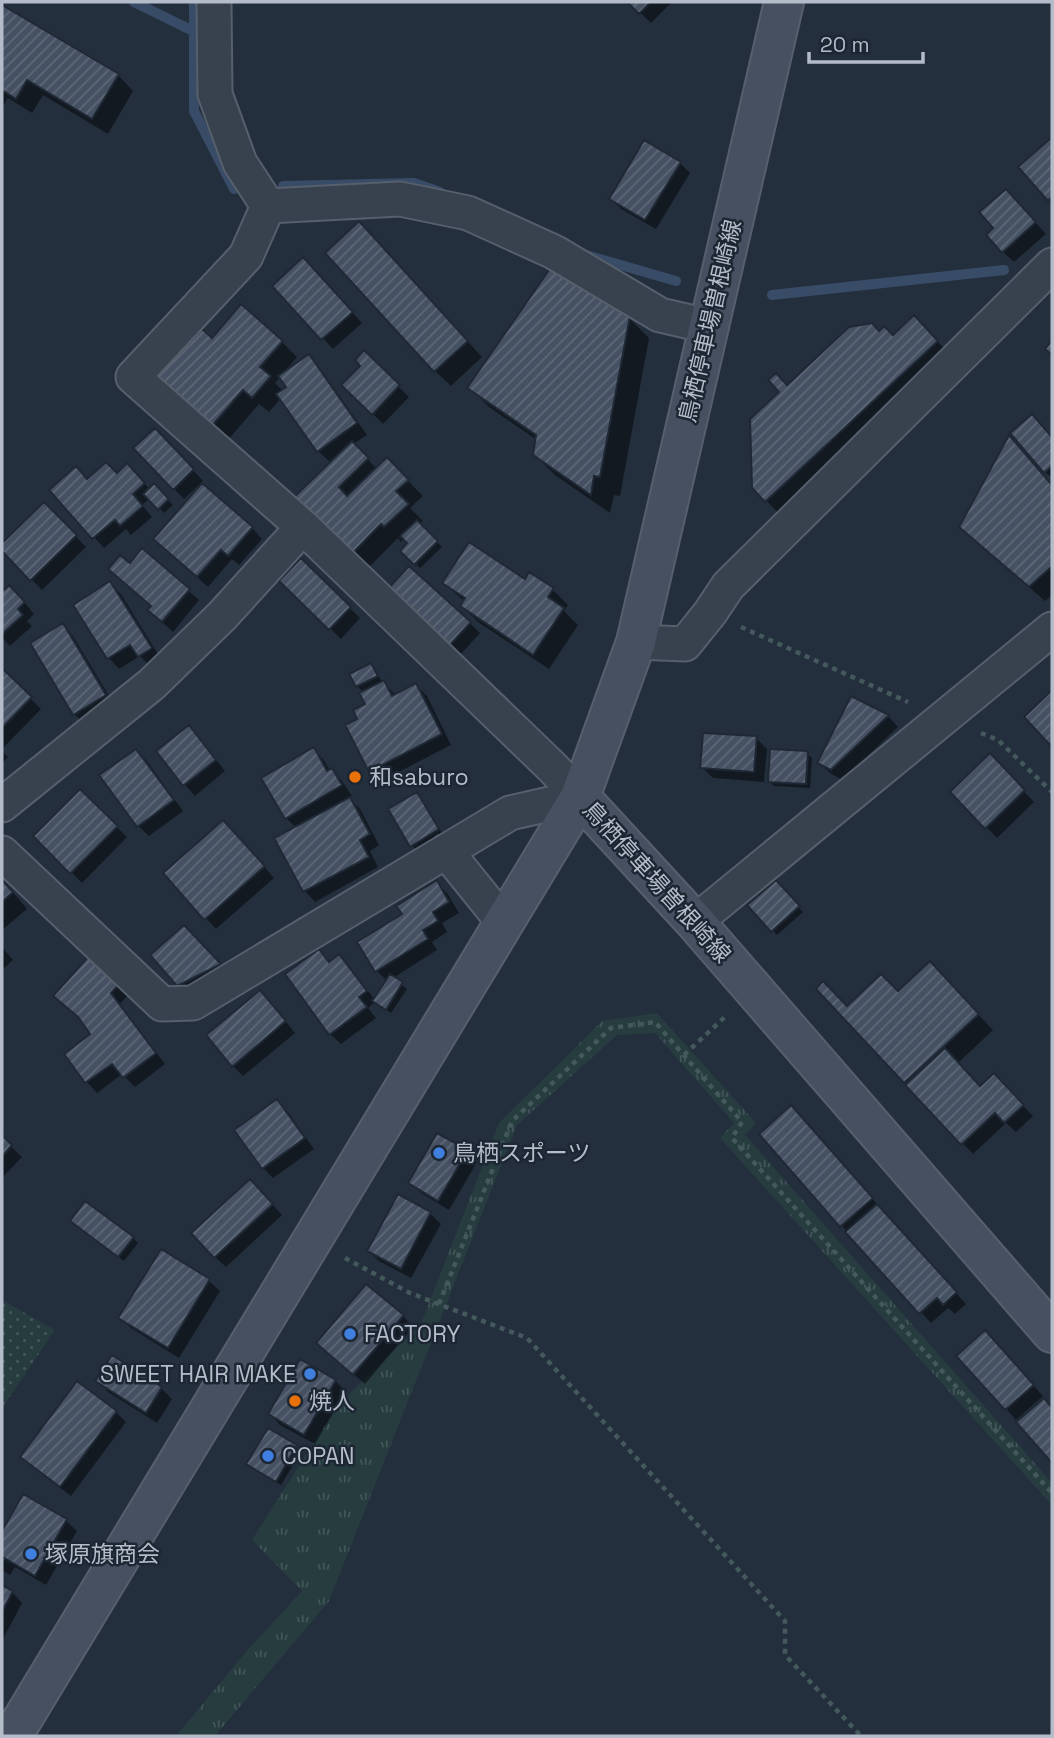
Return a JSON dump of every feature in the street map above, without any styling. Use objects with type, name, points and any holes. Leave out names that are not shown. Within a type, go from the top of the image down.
[{"type":"main road","name":"鳥栖停車場曽根崎線","points":[[784,2],[636,642],[580,797],[695,922],[1052,1333]]},
{"type":"main road","points":[[12,1721],[580,797]]},
{"type":"street","points":[[214,2],[215,94],[240,163],[268,206]]},
{"type":"street","points":[[268,206],[400,199],[468,213],[554,252],[660,316],[708,326]]},
{"type":"street","points":[[268,206],[246,256],[133,377],[303,527],[580,797]]},
{"type":"street","points":[[636,642],[685,644],[728,586],[1052,265]]},
{"type":"street","points":[[2,805],[152,684],[222,616],[303,527]]},
{"type":"street","points":[[695,922],[1052,629]]},
{"type":"street","points":[[2,853],[162,1004],[193,1003],[510,813],[580,797]]},
{"type":"street","points":[[446,851],[504,923]]},
{"type":"path","points":[[710,613],[998,740],[1052,792]]},
{"type":"path","points":[[684,1055],[733,1009]]},
{"type":"path","points":[[439,1304],[512,1121],[611,1028],[655,1022],[742,1122],[732,1138],[1052,1493]]},
{"type":"path","points":[[342,1256],[410,1293],[527,1338],[785,1621],[785,1655],[861,1736]]},
{"type":"green space","points":[[657,1013],[756,1123],[745,1135],[1052,1483],[1052,1505],[720,1138],[734,1123],[655,1033],[617,1035],[517,1125],[329,1601],[215,1736],[176,1736],[245,1653],[302,1591],[252,1540],[337,1406],[421,1324],[499,1123],[602,1021]]},
{"type":"green space","points":[[2,1300],[55,1330],[2,1408]]},
{"type":"building","points":[[627,2],[651,2],[639,14]]},
{"type":"building","points":[[2,5],[119,74],[92,119],[27,80],[16,99],[2,90]]},
{"type":"building","points":[[1052,137],[1052,197],[1048,201],[1018,167]]},
{"type":"building","points":[[644,140],[681,162],[645,220],[609,199]]},
{"type":"building","points":[[1006,189],[1036,222],[1002,253],[986,235],[993,228],[979,212]]},
{"type":"building","points":[[359,221],[468,341],[434,372],[325,253]]},
{"type":"building","points":[[303,257],[353,312],[321,340],[272,286]]},
{"type":"building","points":[[551,267],[630,316],[600,477],[594,476],[591,495],[533,455],[536,435],[467,388]]},
{"type":"building","points":[[241,304],[283,341],[260,367],[271,376],[252,398],[243,390],[211,427],[154,377],[199,326],[212,338]]},
{"type":"building","points":[[914,315],[938,341],[765,502],[752,488],[750,419],[779,392],[768,380],[776,373],[787,385],[849,327],[872,323],[879,331],[884,326],[893,335]]},
{"type":"building","points":[[1052,340],[1052,355],[1045,349]]},
{"type":"building","points":[[364,350],[400,385],[372,415],[341,385],[360,366],[355,360]]},
{"type":"building","points":[[309,354],[357,423],[317,452],[276,394],[286,387],[278,376]]},
{"type":"building","points":[[1032,414],[1052,437],[1052,466],[1044,473],[1010,433]]},
{"type":"building","points":[[155,428],[194,469],[173,490],[133,448]]},
{"type":"building","points":[[1009,435],[1052,485],[1052,566],[1029,587],[959,527]]},
{"type":"building","points":[[352,441],[369,458],[339,487],[347,496],[387,457],[409,480],[396,491],[409,504],[384,527],[381,524],[349,557],[292,499]]},
{"type":"building","points":[[106,462],[117,473],[127,463],[145,483],[133,494],[143,506],[120,526],[115,520],[92,539],[49,490],[76,466],[87,479]]},
{"type":"building","points":[[154,483],[169,499],[158,510],[143,494]]},
{"type":"building","points":[[202,483],[253,527],[228,556],[221,550],[197,577],[153,539]]},
{"type":"building","points":[[44,502],[77,535],[30,581],[2,551],[2,543]]},
{"type":"building","points":[[417,520],[438,541],[414,565],[400,551],[407,543],[400,536]]},
{"type":"building","points":[[469,542],[525,579],[529,572],[554,588],[548,597],[564,608],[533,655],[460,606],[465,598],[442,583]]},
{"type":"building","points":[[142,548],[190,589],[162,622],[147,610],[151,606],[108,569],[120,555],[130,563]]},
{"type":"building","points":[[301,558],[351,607],[329,630],[279,581]]},
{"type":"building","points":[[409,566],[471,622],[450,645],[388,589]]},
{"type":"building","points":[[110,581],[152,648],[138,657],[130,645],[107,659],[73,605]]},
{"type":"building","points":[[9,585],[25,602],[18,609],[23,615],[2,634],[2,587],[4,590]]},
{"type":"building","points":[[63,623],[106,695],[73,715],[30,643]]},
{"type":"building","points":[[371,663],[378,676],[356,687],[349,674]]},
{"type":"building","points":[[2,668],[32,697],[2,728]]},
{"type":"building","points":[[384,680],[392,696],[416,683],[442,734],[369,772],[345,725],[357,719],[353,710],[365,704],[359,693]]},
{"type":"building","points":[[1052,690],[1052,742],[1050,745],[1024,717]]},
{"type":"building","points":[[851,696],[889,715],[831,770],[817,763]]},
{"type":"building","points":[[189,725],[216,760],[183,786],[156,751]]},
{"type":"building","points":[[703,733],[757,736],[754,772],[700,768]]},
{"type":"building","points":[[314,747],[327,771],[332,768],[342,785],[285,819],[261,778]]},
{"type":"building","points":[[136,749],[174,800],[137,827],[99,775]]},
{"type":"building","points":[[770,749],[808,751],[806,784],[768,782]]},
{"type":"building","points":[[990,753],[1025,790],[985,829],[950,792]]},
{"type":"building","points":[[80,789],[118,826],[70,874],[33,836]]},
{"type":"building","points":[[417,792],[439,829],[410,847],[388,809]]},
{"type":"building","points":[[350,797],[370,834],[360,840],[369,857],[303,892],[274,838]]},
{"type":"building","points":[[223,820],[265,866],[204,920],[163,873]]},
{"type":"building","points":[[2,880],[13,892],[2,902]]},
{"type":"building","points":[[437,880],[449,902],[433,912],[438,921],[423,930],[428,939],[375,972],[357,942],[402,914],[396,906]]},
{"type":"building","points":[[776,880],[800,906],[771,932],[747,905]]},
{"type":"building","points":[[184,925],[221,964],[177,986],[150,955]]},
{"type":"building","points":[[319,949],[329,962],[339,954],[367,991],[359,997],[367,1007],[329,1035],[285,974]]},
{"type":"building","points":[[88,957],[119,984],[111,993],[156,1053],[123,1078],[112,1064],[85,1083],[64,1054],[90,1034],[78,1017],[53,996]]},
{"type":"building","points":[[930,961],[979,1014],[904,1083],[816,989],[823,981],[847,1006],[881,974],[898,991]]},
{"type":"building","points":[[390,974],[403,982],[386,1010],[372,1001]]},
{"type":"building","points":[[260,990],[286,1021],[232,1067],[206,1035]]},
{"type":"building","points":[[945,1048],[980,1086],[994,1073],[1024,1105],[1004,1123],[995,1113],[961,1145],[905,1085]]},
{"type":"building","points":[[277,1099],[305,1138],[262,1169],[234,1130]]},
{"type":"building","points":[[791,1105],[873,1198],[840,1227],[759,1134]]},
{"type":"building","points":[[437,1133],[468,1150],[438,1201],[408,1183]]},
{"type":"building","points":[[2,1135],[12,1145],[2,1157]]},
{"type":"building","points":[[250,1179],[273,1204],[214,1258],[191,1233]]},
{"type":"building","points":[[398,1194],[431,1212],[401,1269],[367,1251]]},
{"type":"building","points":[[85,1201],[134,1237],[118,1257],[70,1221]]},
{"type":"building","points":[[877,1204],[957,1292],[943,1305],[937,1298],[919,1314],[845,1232]]},
{"type":"building","points":[[161,1249],[210,1279],[168,1348],[118,1318]]},
{"type":"building","points":[[366,1284],[404,1315],[353,1375],[316,1343]]},
{"type":"building","points":[[985,1330],[1034,1385],[1005,1410],[956,1356]]},
{"type":"building","points":[[112,1355],[162,1387],[146,1413],[95,1381]]},
{"type":"building","points":[[300,1359],[336,1380],[304,1435],[268,1414]]},
{"type":"building","points":[[77,1381],[117,1411],[60,1487],[20,1457]]},
{"type":"building","points":[[1044,1398],[1052,1408],[1051,1462],[1016,1422]]},
{"type":"building","points":[[268,1428],[297,1445],[276,1482],[246,1464]]},
{"type":"building","points":[[23,1494],[67,1519],[35,1576],[4,1558],[2,1562],[2,1531]]},
{"type":"building","points":[[2,1585],[13,1591],[2,1612]]},
{"type":"waterway","points":[[134,2],[193,31]]},
{"type":"waterway","points":[[194,2],[194,111],[234,189]]},
{"type":"waterway","points":[[283,186],[414,183],[440,192]]},
{"type":"waterway","points":[[586,255],[676,281]]},
{"type":"waterway","points":[[772,295],[1004,270]]},
{"type":"place","name":"和saburo","points":[[355,777]]},
{"type":"place","name":"鳥栖スポーツ","points":[[439,1153]]},
{"type":"place","name":"FACTORY","points":[[350,1334]]},
{"type":"place","name":"SWEET HAIR MAKE","points":[[310,1374]]},
{"type":"place","name":"焼人","points":[[295,1401]]},
{"type":"place","name":"COPAN","points":[[268,1456]]},
{"type":"place","name":"塚原旗商会","points":[[31,1554]]}]
